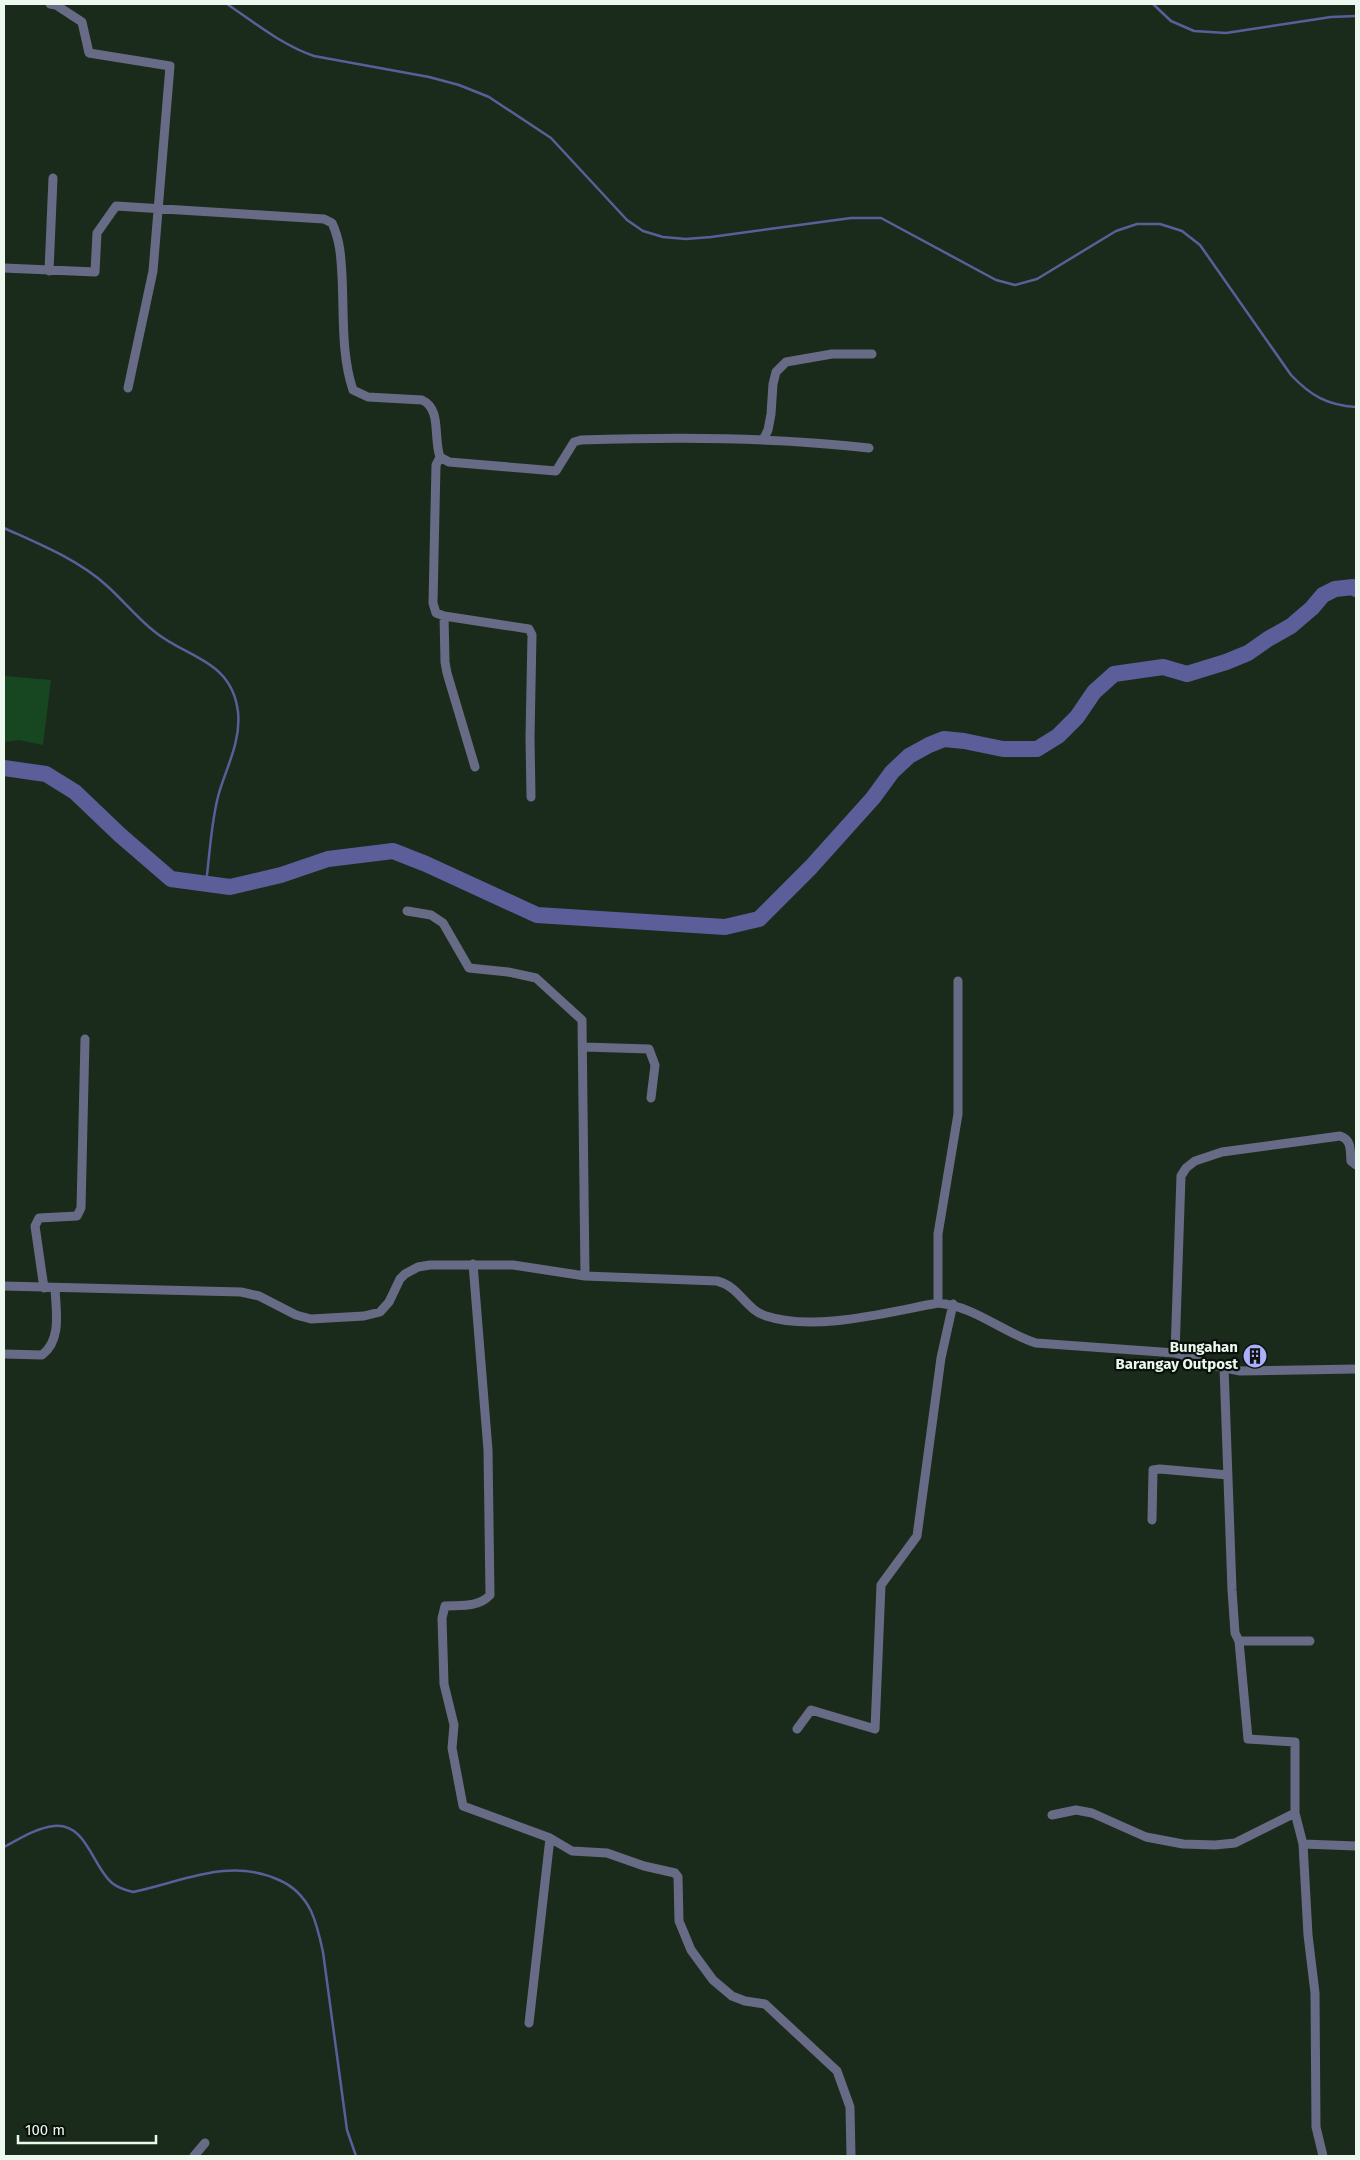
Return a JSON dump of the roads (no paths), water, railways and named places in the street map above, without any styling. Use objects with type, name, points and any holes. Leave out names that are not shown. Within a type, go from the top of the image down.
[{"type":"street","points":[[50,4],[56,5],[82,22],[89,54],[170,66],[153,271],[128,388]]},
{"type":"street","points":[[49,271],[54,178]]},
{"type":"street","points":[[4,268],[95,272],[97,233],[116,206],[324,219],[332,223],[340,252],[346,371],[353,390],[368,397],[422,400],[429,403],[434,409],[437,449],[440,457],[436,470],[433,603],[436,613],[444,616],[529,629],[532,635],[531,797]]},
{"type":"street","points":[[763,440],[770,422],[776,372],[786,362],[832,354],[872,354]]},
{"type":"street","points":[[440,457],[449,462],[556,471],[574,442],[581,440],[637,438],[763,440],[868,448]]},
{"type":"street","points":[[444,616],[447,673],[475,767]]},
{"type":"street","points":[[407,911],[431,915],[443,922],[470,968],[508,972],[536,978],[582,1020],[584,1047],[585,1276]]},
{"type":"street","points":[[938,1303],[938,1234],[958,1114],[958,981]]},
{"type":"street","points":[[44,1288],[35,1226],[39,1218],[77,1216],[81,1208],[85,1039]]},
{"type":"street","points":[[584,1047],[649,1049],[655,1065],[651,1098]]},
{"type":"street","points":[[1175,1353],[1181,1176],[1186,1168],[1195,1161],[1222,1152],[1340,1136],[1346,1138],[1349,1143],[1351,1161],[1356,1165]]},
{"type":"street","points":[[4,1286],[241,1292],[259,1296],[304,1318],[364,1316],[372,1315],[384,1308],[400,1279],[418,1267],[473,1264],[513,1265],[585,1276],[726,1283],[734,1288],[752,1308],[763,1315],[794,1321],[834,1321],[938,1303],[953,1304],[1036,1344],[1175,1353],[1240,1371],[1356,1369]]},
{"type":"street","points":[[473,1264],[488,1450],[490,1595],[484,1601],[477,1604],[445,1606],[442,1618],[444,1684],[454,1725],[452,1748],[463,1806],[550,1838],[572,1850],[607,1853],[644,1866],[675,1873],[678,1877],[679,1921],[691,1950],[713,1980],[732,1996],[745,2001],[765,2004],[838,2072],[850,2107],[850,2156]]},
{"type":"street","points":[[4,1354],[42,1356],[49,1350],[56,1335],[55,1288]]},
{"type":"street","points":[[797,1729],[811,1710],[875,1729],[881,1585],[917,1536],[941,1358],[953,1304]]},
{"type":"street","points":[[1224,1368],[1232,1599],[1235,1633],[1240,1640],[1248,1739],[1295,1742],[1296,1813],[1303,1844],[1307,1928],[1315,1993],[1316,2127],[1323,2156]]},
{"type":"street","points":[[1152,1520],[1153,1470],[1228,1475]]},
{"type":"street","points":[[1240,1640],[1310,1641]]},
{"type":"street","points":[[1052,1815],[1076,1810],[1092,1813],[1146,1837],[1184,1844],[1216,1845],[1235,1843],[1296,1813]]},
{"type":"street","points":[[529,2023],[550,1838]]},
{"type":"street","points":[[1303,1844],[1356,1846]]},
{"type":"street","points":[[194,2156],[205,2142]]},
{"type":"waterway","points":[[227,4],[280,40],[314,56],[429,77],[459,85],[489,97],[551,138],[627,220],[643,231],[663,237],[686,239],[711,237],[851,218],[881,218],[996,280],[1015,285],[1037,279],[1116,231],[1137,224],[1160,224],[1182,231],[1200,245],[1291,375],[1306,389],[1328,402],[1356,407]]},
{"type":"waterway","points":[[1153,4],[1171,21],[1194,31],[1226,33],[1331,17],[1356,16]]},
{"type":"waterway","points":[[4,528],[83,567],[106,585],[155,632],[206,662],[227,681],[234,695],[238,712],[237,733],[233,753],[216,804],[206,883]]},
{"type":"waterway","points":[[4,768],[46,774],[75,792],[120,835],[171,879],[230,887],[281,875],[328,859],[393,851],[426,864],[537,915],[725,927],[759,919],[811,867],[873,798],[892,772],[909,756],[929,745],[944,739],[1003,749],[1037,749],[1058,736],[1077,717],[1094,692],[1114,674],[1163,667],[1187,674],[1226,662],[1248,653],[1291,626],[1312,608],[1323,595],[1335,589],[1353,587],[1356,589]]},
{"type":"waterway","points":[[4,1847],[41,1829],[54,1826],[65,1827],[74,1831],[82,1838],[105,1876],[112,1883],[119,1888],[133,1892],[224,1871],[260,1874],[284,1882],[293,1889],[305,1901],[311,1911],[321,1942],[347,2130],[356,2156]]},
{"type":"place","name":"Bungahan Barangay Outpost","points":[[1255,1356]]}]
